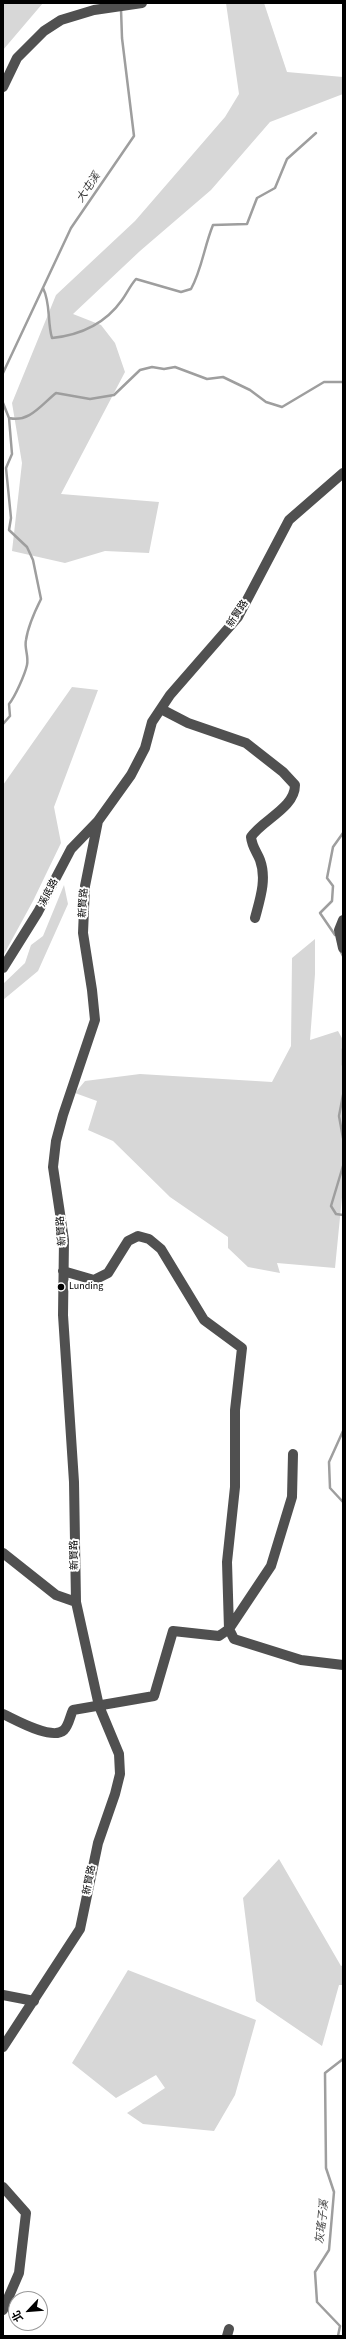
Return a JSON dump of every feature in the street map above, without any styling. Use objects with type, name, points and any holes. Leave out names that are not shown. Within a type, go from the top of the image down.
[{"type":"street","points":[[3,87],[17,58],[44,31],[61,20],[94,10],[142,3]]},
{"type":"street","name":"新賢路","points":[[3,2046],[80,1929],[98,1843],[115,1794],[120,1774],[118,1754],[98,1706],[76,1602],[74,1482],[66,1377],[63,1271],[64,1240],[53,1167],[56,1141],[63,1115],[95,1020],[83,933],[85,886],[98,821],[132,775],[144,748],[152,722],[170,695],[238,617],[289,520],[343,473]]},
{"type":"street","points":[[161,709],[188,723],[246,743],[283,772],[295,786],[295,794],[256,830],[251,838],[252,846],[260,860],[264,883],[255,918]]},
{"type":"street","name":"溪底路","points":[[3,968],[38,912],[71,849],[98,821]]},
{"type":"street","points":[[343,920],[339,930],[343,948]]},
{"type":"street","points":[[63,1271],[94,1280],[108,1273],[115,1258],[128,1241],[138,1236],[148,1239],[161,1249],[204,1320],[242,1348],[235,1410],[235,1487],[227,1562],[229,1629],[234,1639],[301,1660],[343,1665]]},
{"type":"street","points":[[3,1714],[46,1733],[55,1734],[66,1729],[73,1710],[154,1696],[173,1631],[219,1636],[229,1629],[271,1566],[292,1497],[293,1454]]},
{"type":"street","points":[[3,1553],[56,1596],[76,1602]]},
{"type":"street","points":[[3,1994],[34,2001]]},
{"type":"street","points":[[3,2187],[26,2213],[19,2273],[3,2310]]},
{"type":"shaded area","points":[[3,3],[43,3],[3,50]]},
{"type":"shaded area","points":[[226,3],[264,3],[287,72],[343,77],[343,94],[270,122],[211,190],[140,251],[73,314],[101,325],[115,343],[125,372],[61,494],[159,502],[149,553],[105,551],[65,563],[12,551],[22,463],[12,403],[56,295],[135,221],[225,117],[239,94]]},
{"type":"shaded area","points":[[72,687],[98,690],[54,807],[61,843],[33,901],[3,956],[3,785]]},
{"type":"shaded area","points":[[64,885],[68,904],[38,971],[3,1000],[3,984],[25,963],[31,945],[43,936]]},
{"type":"shaded area","points":[[315,939],[315,974],[310,1040],[338,1031],[343,1040],[343,1187],[335,1268],[277,1263],[280,1273],[248,1267],[228,1248],[228,1237],[170,1197],[113,1141],[88,1130],[97,1101],[75,1093],[85,1081],[140,1074],[272,1082],[291,1046],[292,958]]},
{"type":"shaded area","points":[[279,1859],[341,1966],[343,1965],[343,1985],[339,1985],[322,2046],[256,2001],[243,1898]]},
{"type":"shaded area","points":[[128,1970],[256,2020],[235,2095],[214,2131],[143,2124],[127,2113],[165,2088],[156,2075],[116,2098],[72,2063]]},
{"type":"waterway","name":"大屯溪","points":[[3,373],[71,228],[134,136],[122,38],[121,9]]},
{"type":"waterway","points":[[43,288],[47,300],[52,338],[73,334],[92,327],[100,322],[108,316],[122,300],[136,279],[181,292],[191,289],[198,274],[213,225],[247,224],[257,198],[275,188],[287,159],[316,133]]},
{"type":"waterway","points":[[3,403],[9,418],[23,418],[34,412],[56,393],[90,399],[114,395],[140,370],[152,367],[164,369],[175,367],[207,379],[223,377],[250,390],[266,402],[282,407],[324,382],[343,382]]},
{"type":"waterway","points":[[3,724],[10,716],[9,704],[17,691],[26,669],[27,635],[41,599],[33,560],[27,547],[9,530],[11,518],[6,468],[12,454],[9,418]]},
{"type":"waterway","points":[[335,935],[320,913],[332,901],[333,886],[327,878],[333,847],[343,833]]},
{"type":"waterway","points":[[340,950],[343,956]]},
{"type":"waterway","name":"灰瑤子溪","points":[[343,1049],[343,1065]]},
{"type":"waterway","name":"灰瑤子溪","points":[[343,1095],[339,1116],[343,1138]]},
{"type":"waterway","name":"灰瑤子溪","points":[[343,1166],[331,1206],[336,1214],[343,1215]]},
{"type":"waterway","name":"灰瑤子溪","points":[[343,1431],[329,1462],[330,1488],[343,1502]]},
{"type":"waterway","name":"灰瑤子溪","points":[[338,2336],[340,2326],[317,2302],[315,2272],[329,2250],[334,2192],[326,2168],[325,2073],[343,2059]]},
{"type":"place","name":"Lunding","points":[[61,1287]]}]
